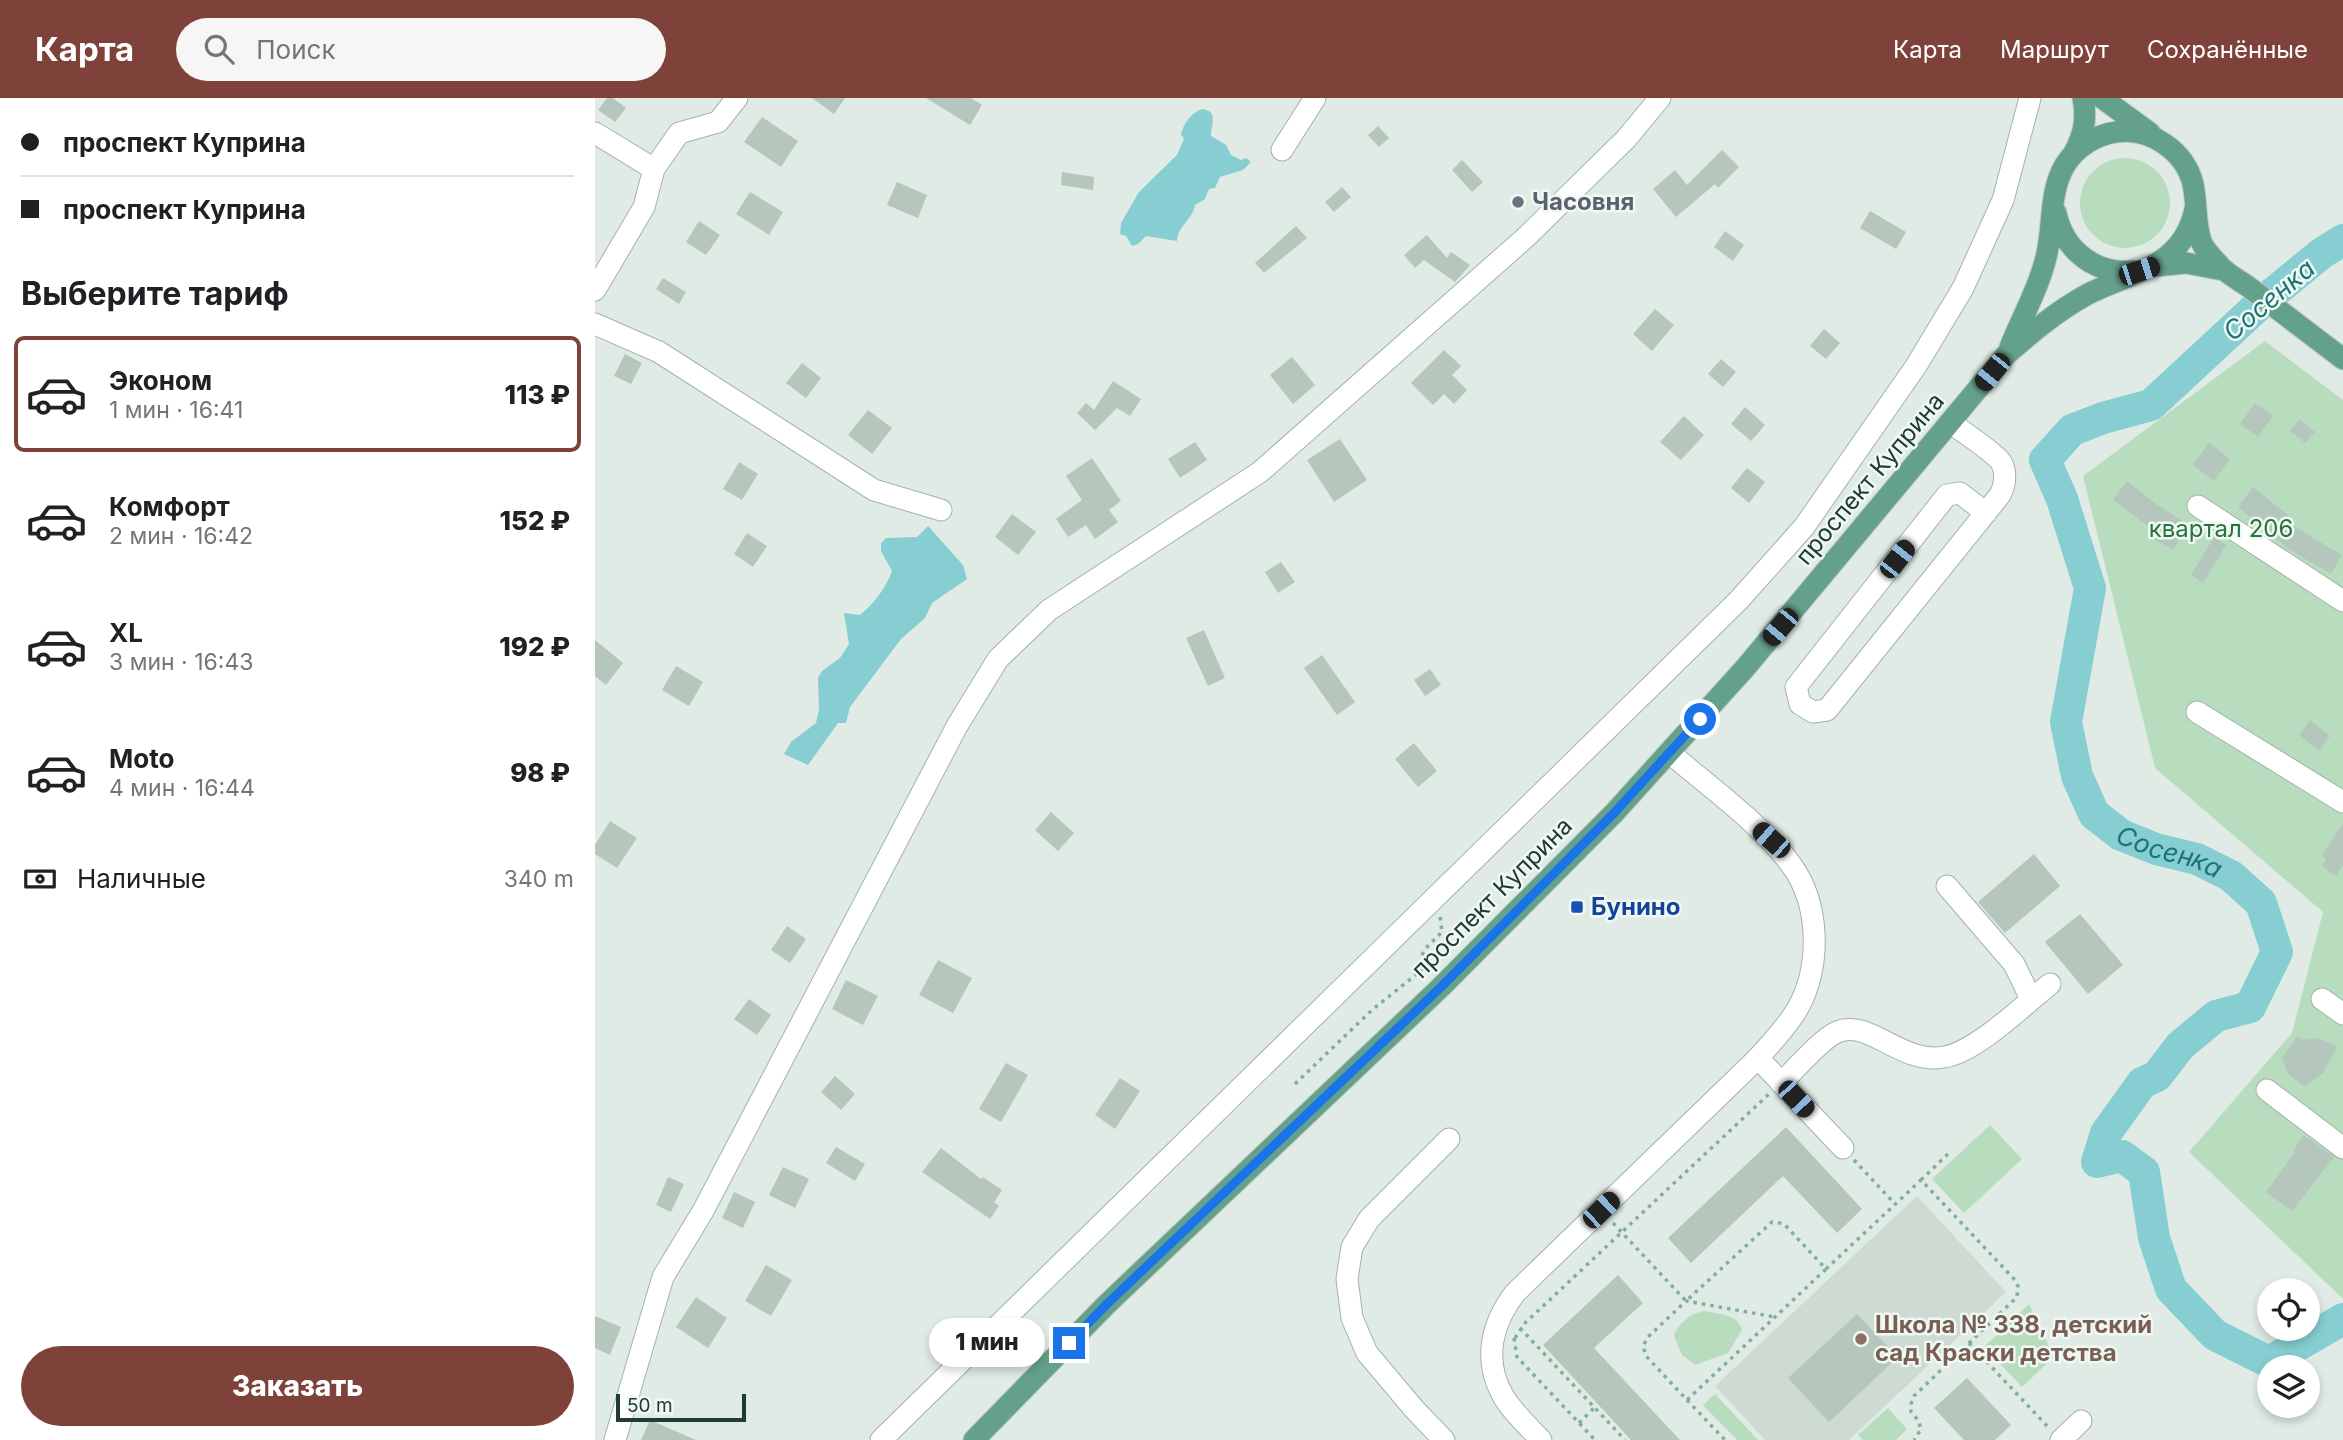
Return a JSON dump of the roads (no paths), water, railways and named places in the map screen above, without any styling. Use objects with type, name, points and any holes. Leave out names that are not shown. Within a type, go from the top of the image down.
[{"type":"main road","points":[[2073,155],[2084,134],[2086,113],[2083,98]]},
{"type":"main road","points":[[2102,98],[2166,145]]},
{"type":"main road","name":"проспект Куприна","points":[[2006,355],[2048,249],[2055,194],[2064,166],[2086,143],[2101,136],[2118,132],[2143,134],[2166,145],[2177,155],[2189,173],[2195,194],[2201,244],[2223,270]]},
{"type":"main road","name":"проспект Куприна","points":[[2055,194],[2058,223],[2073,249],[2090,262],[2110,271],[2186,262],[2223,270]]},
{"type":"main road","name":"проспект Куприна","points":[[974,1440],[1107,1304],[1441,987],[1607,821],[1671,753],[2006,355],[2044,321],[2087,295],[2166,259],[2182,243],[2192,223],[2195,209]]},
{"type":"main road","points":[[2223,270],[2343,359]]},
{"type":"street","points":[[595,290],[645,207],[654,169],[679,133],[718,122],[737,98]]},
{"type":"street","points":[[1282,150],[1315,98]]},
{"type":"street","points":[[615,1440],[663,1277],[703,1211],[957,726],[998,659],[1049,610],[1260,472],[1525,238],[1626,139],[1660,98]]},
{"type":"street","points":[[881,1440],[1738,601],[1804,527],[1916,366],[1963,288],[2003,201],[2030,98]]},
{"type":"street","points":[[595,133],[654,169]]},
{"type":"street","points":[[595,324],[659,352],[874,490],[941,510]]},
{"type":"street","points":[[1951,423],[2001,461],[2005,474],[2004,488],[1986,513],[1827,710],[1813,712],[1800,704],[1796,687],[1947,495],[1960,493],[1986,513]]},
{"type":"street","points":[[2198,506],[2343,601]]},
{"type":"street","points":[[2197,712],[2343,802]]},
{"type":"street","points":[[1541,1440],[1503,1396],[1496,1380],[1492,1360],[1494,1332],[1503,1308],[1515,1293],[1758,1058],[1791,1019],[1809,982],[1815,946],[1810,906],[1793,867],[1771,840],[1671,753]]},
{"type":"street","points":[[1947,886],[2014,964],[2031,999]]},
{"type":"street","points":[[1781,1083],[1837,1032],[1857,1029],[1865,1031],[1905,1053],[1930,1059],[1942,1058],[1967,1049],[2050,984]]},
{"type":"street","points":[[2322,999],[2343,1014]]},
{"type":"street","points":[[1758,1058],[1843,1149]]},
{"type":"street","points":[[2267,1090],[2343,1148]]},
{"type":"street","points":[[1444,1440],[1367,1353],[1357,1335],[1352,1318],[1346,1279],[1352,1247],[1369,1219],[1449,1139]]},
{"type":"street","points":[[2056,1435],[2081,1420]]},
{"type":"water","points":[[1202,109],[1212,116],[1211,136],[1226,145],[1231,155],[1241,160],[1246,158],[1251,162],[1243,170],[1220,177],[1215,188],[1209,189],[1205,199],[1195,205],[1177,241],[1146,236],[1132,246],[1126,236],[1120,234],[1121,223],[1139,192],[1177,155],[1184,139],[1181,134],[1184,126],[1191,116]]},
{"type":"water","points":[[928,526],[963,565],[967,579],[932,603],[925,618],[901,639],[850,707],[846,723],[838,723],[808,765],[784,754],[791,742],[816,723],[819,709],[818,678],[822,671],[840,658],[849,644],[844,613],[860,615],[875,601],[890,577],[892,571],[881,551],[881,543],[886,538],[917,537]]},
{"type":"waterway","name":"Сосенка","points":[[2343,240],[2322,253],[2261,303],[2151,405],[2072,430],[2045,460],[2062,499],[2090,588],[2066,722],[2077,776],[2094,814],[2121,835],[2156,849],[2197,859],[2231,876],[2261,903],[2277,952],[2250,1007],[2216,1016],[2180,1046],[2157,1076],[2142,1083],[2106,1133],[2097,1162],[2122,1156],[2144,1172],[2154,1238],[2171,1289],[2215,1335],[2269,1362],[2343,1319]]},
{"type":"place","name":"Часовня","points":[[1518,202]]},
{"type":"place","name":"Бунино","points":[[1577,907]]},
{"type":"place","name":"Школа № 338, детский сад Краски детства","points":[[1861,1339]]},
{"type":"park label","name":"квартал 206","points":[[2221,529]]}]
